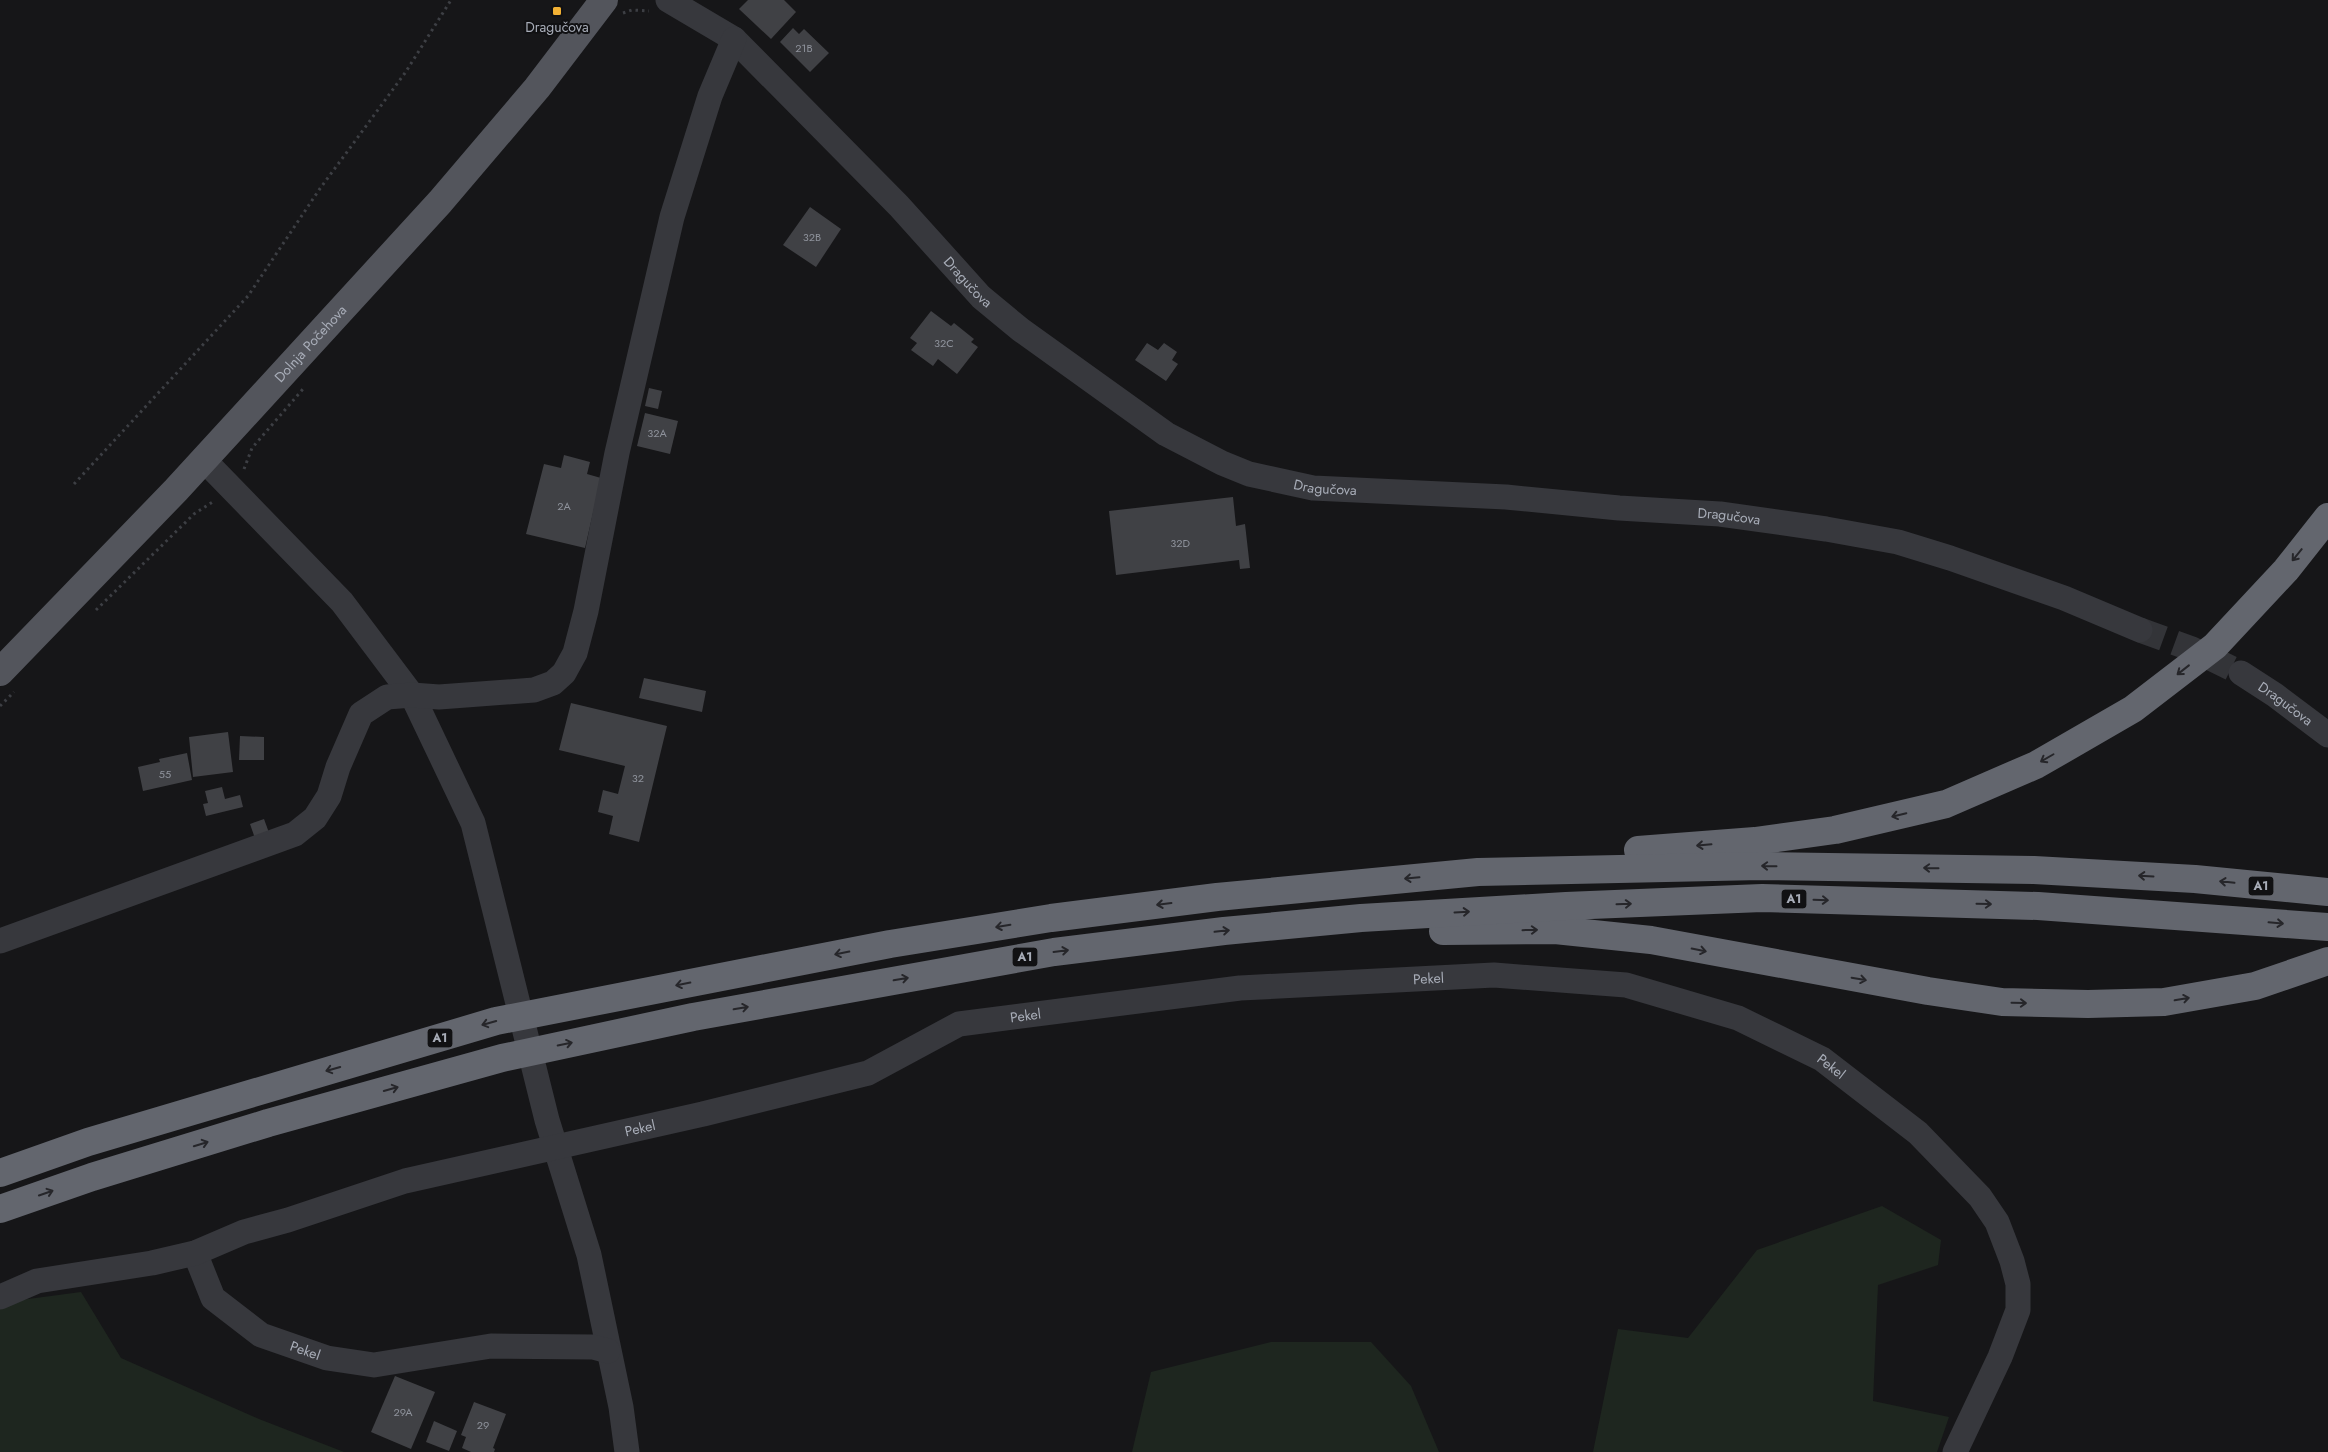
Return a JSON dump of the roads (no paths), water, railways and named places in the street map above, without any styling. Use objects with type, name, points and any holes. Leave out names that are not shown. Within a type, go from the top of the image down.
[{"type":"highway","points":[[1478,872],[1514,855],[1654,849],[1755,841],[1835,830],[1946,804],[2036,765],[2133,709],[2214,646],[2286,570],[2328,517]]},
{"type":"highway","name":"A1","points":[[0,1173],[88,1142],[496,1021],[890,944],[1051,918],[1217,897],[1478,872],[1650,867],[1798,866],[2034,870],[2195,879],[2328,892]]},
{"type":"highway","name":"A1","points":[[0,1209],[92,1177],[268,1123],[502,1058],[693,1017],[1054,952],[1224,931],[1361,918],[1566,906],[1762,898],[2038,906],[2328,927]]},
{"type":"highway","points":[[1361,918],[1404,931],[1555,930],[1651,940],[1928,991],[2002,1002],[2088,1004],[2164,1002],[2255,986],[2328,960]]},
{"type":"main road","name":"Dolnja Počehova","points":[[10,679],[203,459],[440,202],[538,88],[604,0]]},
{"type":"street","name":"Dragučova","points":[[668,0],[734,39],[899,206],[981,297],[1020,330],[1166,434],[1222,463],[1249,474],[1313,488],[1506,497],[1619,508],[1720,514],[1826,528],[1898,542],[1950,558],[2064,598],[2140,630]]},
{"type":"street","points":[[0,941],[295,834],[315,818],[329,796],[338,767],[361,714],[387,697],[412,695],[439,697],[534,690],[553,683],[564,673],[575,653],[586,611],[615,462],[672,217],[710,96],[734,39]]},
{"type":"street","points":[[203,459],[342,602],[412,695],[473,823],[547,1120],[589,1255],[621,1407],[627,1452]]},
{"type":"street","name":"Dragučova","points":[[2241,673],[2275,695],[2328,735]]},
{"type":"street","name":"Pekel","points":[[0,1297],[38,1281],[152,1263],[195,1253],[244,1232],[288,1220],[405,1181],[703,1114],[868,1073],[959,1024],[1240,988],[1494,975],[1626,985],[1738,1018],[1822,1059],[1918,1133],[1980,1197],[1997,1222],[2012,1261],[2018,1284],[2018,1310],[2000,1357],[1955,1452]]},
{"type":"street","name":"Pekel","points":[[195,1253],[213,1298],[261,1335],[327,1358],[374,1365],[491,1346],[593,1347],[608,1351]]},
{"type":"tunnel","points":[[2140,630],[2192,649],[2241,673]]},
{"type":"place","name":"Dragučova","points":[[557,11]]}]
